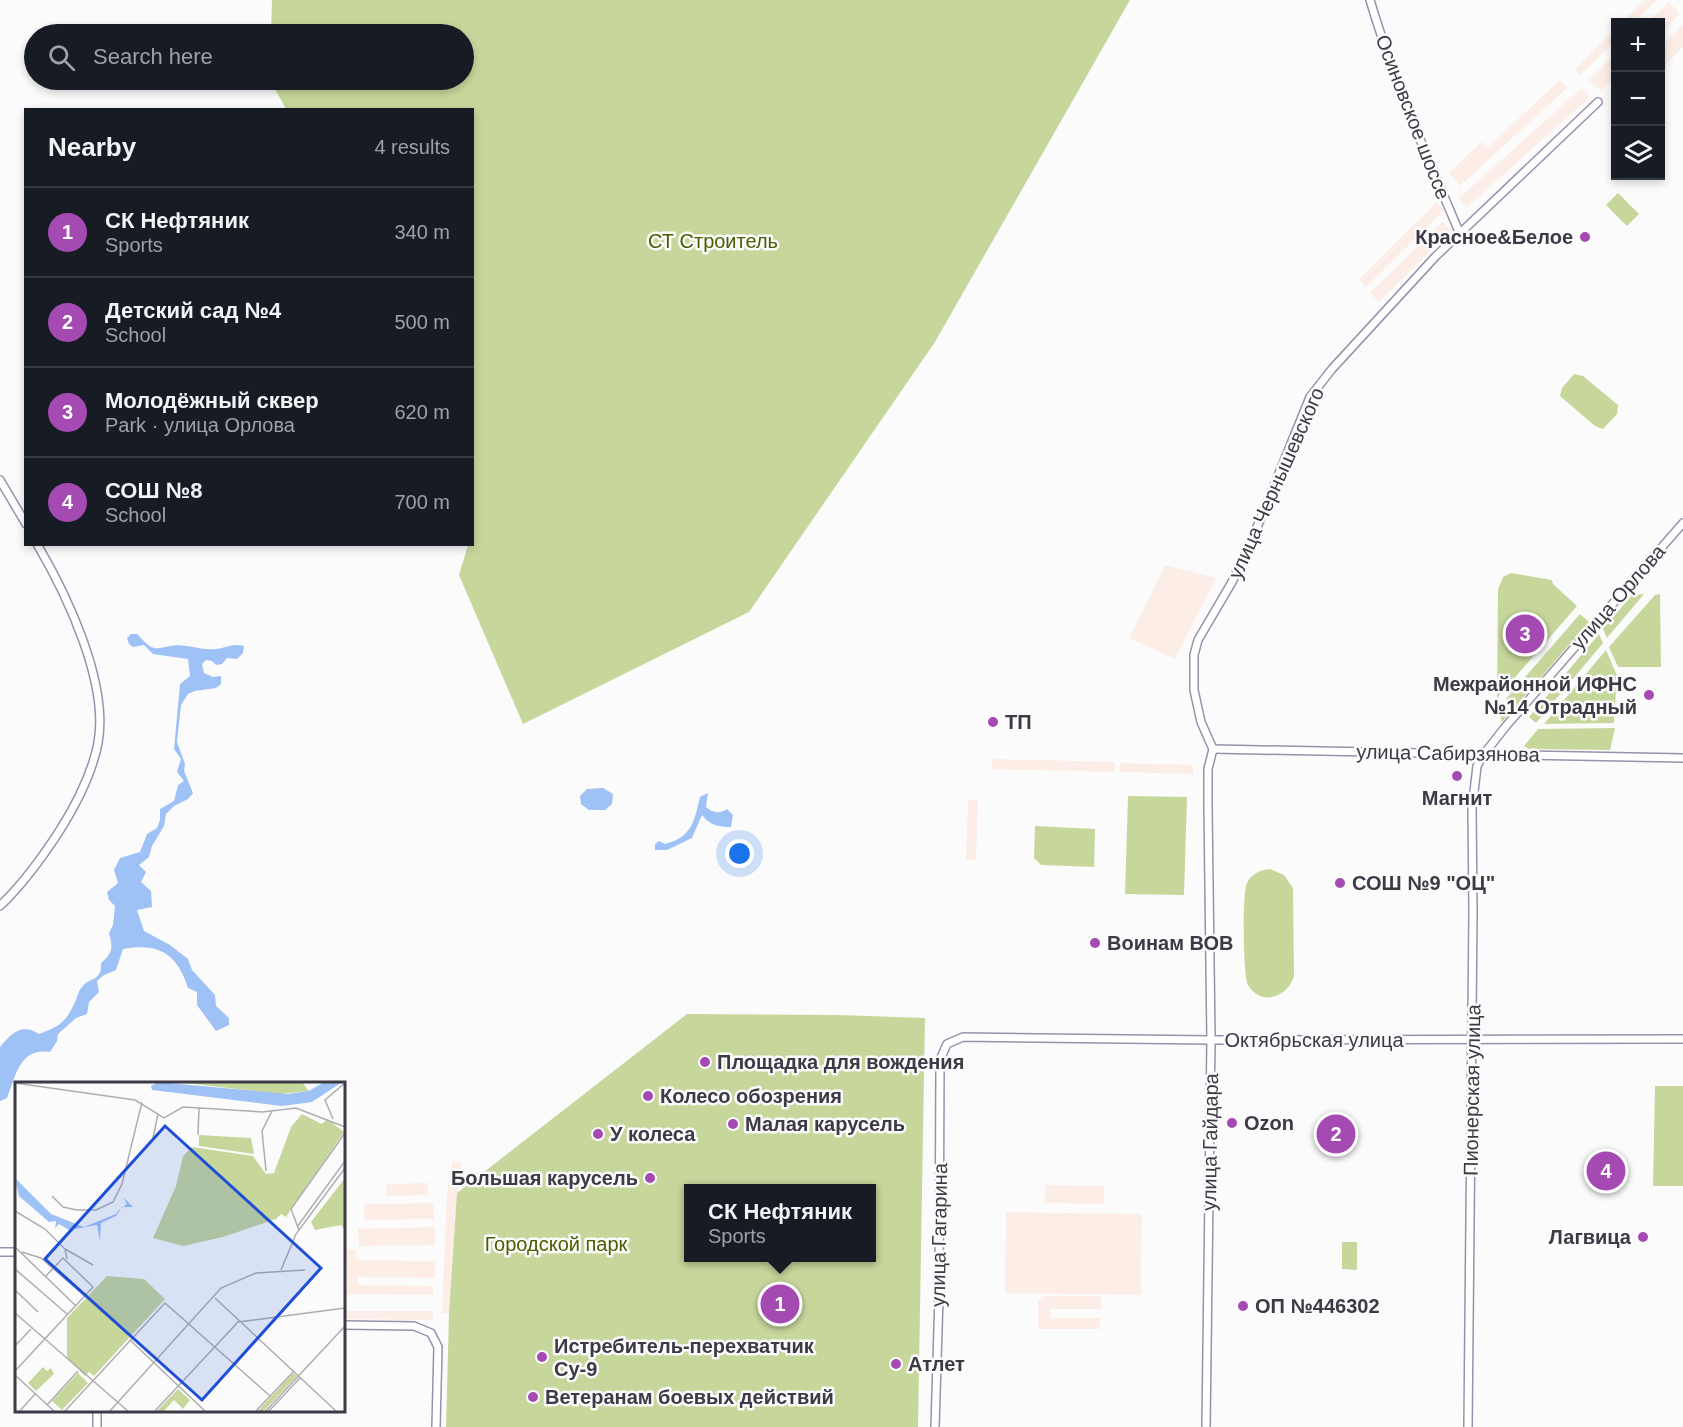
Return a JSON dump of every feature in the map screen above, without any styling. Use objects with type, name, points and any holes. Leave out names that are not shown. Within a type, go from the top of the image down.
[{"type":"street","name":"Осиновское шоссе","points":[[1370,0],[1383,44],[1460,234]]},
{"type":"street","name":"улица Чернышевского","points":[[1213,749],[1201,722],[1194,690],[1196,648],[1206,624],[1232,582],[1251,542],[1303,411],[1320,382],[1394,301],[1460,234],[1598,102]]},
{"type":"street","points":[[0,480],[24,521]]},
{"type":"street","name":"улица Орлова","points":[[1484,754],[1683,523]]},
{"type":"street","points":[[0,906],[38,863],[77,801],[94,759],[100,723],[95,686],[79,631],[58,583],[38,546]]},
{"type":"street","name":"улица Сабирзянова","points":[[1213,749],[1683,758]]},
{"type":"street","name":"улица Гайдара","points":[[1206,1427],[1211,1040],[1208,769],[1213,749]]},
{"type":"street","name":"Пионерская улица","points":[[1468,1427],[1472,809],[1477,766],[1484,754]]},
{"type":"street","name":"Октябрьская улица","points":[[947,1044],[963,1037],[1211,1040],[1683,1039]]},
{"type":"street","name":"улица Гагарина","points":[[935,1427],[939,1296],[940,1060],[947,1044]]},
{"type":"street","points":[[345,1324],[414,1326],[431,1332],[438,1347],[436,1427]]},
{"type":"shaded area","points":[[1645,0],[1657,0],[1638,18],[1626,18]]},
{"type":"shaded area","points":[[1669,2],[1680,14],[1665,29],[1665,18],[1652,18]]},
{"type":"shaded area","points":[[1683,25],[1683,47],[1665,65],[1665,43]]},
{"type":"shaded area","points":[[1611,33],[1611,45],[1580,75],[1575,69]]},
{"type":"shaded area","points":[[1611,58],[1611,81],[1601,91],[1589,80]]},
{"type":"shaded area","points":[[1560,80],[1567,88],[1460,186],[1449,173],[1481,142],[1488,147]]},
{"type":"shaded area","points":[[1582,88],[1590,97],[1467,207],[1459,198]]},
{"type":"shaded area","points":[[1436,203],[1444,210],[1366,287],[1359,279]]},
{"type":"shaded area","points":[[1442,222],[1451,231],[1379,302],[1370,293]]},
{"type":"shaded area","points":[[1165,565],[1216,578],[1175,659],[1129,638]]},
{"type":"shaded area","points":[[992,759],[1115,762],[1114,772],[992,769]]},
{"type":"shaded area","points":[[1120,763],[1193,765],[1193,774],[1119,772]]},
{"type":"shaded area","points":[[968,800],[978,800],[976,860],[966,860]]},
{"type":"shaded area","points":[[453,1161],[462,1163],[457,1193],[449,1313],[442,1313],[447,1192]]},
{"type":"shaded area","points":[[428,1183],[428,1195],[387,1196],[386,1184]]},
{"type":"shaded area","points":[[1045,1185],[1104,1186],[1104,1204],[1045,1203]]},
{"type":"shaded area","points":[[433,1203],[434,1219],[364,1220],[364,1204]]},
{"type":"shaded area","points":[[1006,1212],[1142,1214],[1141,1295],[1005,1293]]},
{"type":"shaded area","points":[[435,1227],[435,1245],[359,1246],[358,1229]]},
{"type":"shaded area","points":[[345,1250],[356,1250],[357,1260],[435,1261],[435,1278],[358,1277],[358,1285],[433,1286],[433,1295],[345,1294],[347,1262],[345,1261]]},
{"type":"shaded area","points":[[1043,1296],[1101,1296],[1101,1309],[1050,1309],[1050,1318],[1100,1318],[1100,1329],[1038,1329],[1038,1299],[1043,1299]]},
{"type":"shaded area","points":[[345,1311],[433,1311],[433,1320],[345,1319]]},
{"type":"green space","name":"СТ Строитель","points":[[272,0],[1130,0],[935,342],[749,612],[523,724],[459,575],[468,546],[474,546],[474,108],[285,108],[276,90],[474,90],[474,24],[271,24]]},
{"type":"green space","points":[[1618,193],[1639,214],[1627,226],[1606,205]]},
{"type":"green space","points":[[1574,374],[1583,376],[1618,405],[1617,414],[1603,429],[1595,426],[1560,396],[1562,388]]},
{"type":"green space","points":[[1511,573],[1552,580],[1553,584],[1577,606],[1497,698],[1498,589],[1503,577]]},
{"type":"green space","points":[[1644,594],[1607,638],[1603,629],[1632,595]]},
{"type":"green space","points":[[1660,594],[1661,667],[1618,667],[1609,647],[1655,595]]},
{"type":"green space","points":[[1580,614],[1589,622],[1515,707],[1506,699]]},
{"type":"green space","points":[[1599,634],[1603,643],[1536,723],[1529,717]]},
{"type":"green space","points":[[1606,650],[1622,687],[1616,691],[1614,723],[1544,724]]},
{"type":"green space","points":[[1502,703],[1511,711],[1502,722],[1497,709]]},
{"type":"green space","points":[[1615,728],[1610,750],[1529,749],[1524,746],[1538,729]]},
{"type":"green space","points":[[1128,796],[1187,797],[1184,895],[1125,894]]},
{"type":"green space","points":[[1035,826],[1095,829],[1094,867],[1041,865],[1034,858]]},
{"type":"green space","points":[[1270,869],[1284,875],[1293,888],[1294,976],[1286,989],[1274,997],[1260,996],[1248,985],[1244,951],[1247,883],[1256,873]]},
{"type":"green space","name":"Городской парк","points":[[687,1014],[925,1018],[918,1427],[446,1427],[449,1313],[457,1193]]},
{"type":"green space","points":[[1655,1086],[1683,1086],[1683,1186],[1653,1186]]},
{"type":"green space","points":[[1342,1242],[1357,1242],[1357,1270],[1342,1269]]},
{"type":"water","points":[[131,634],[137,634],[149,646],[156,648],[176,645],[210,649],[232,645],[244,646],[243,653],[237,659],[227,658],[222,664],[216,665],[206,660],[202,664],[204,673],[213,677],[221,676],[221,684],[216,688],[188,694],[181,705],[177,742],[185,764],[184,771],[193,793],[166,814],[164,826],[152,846],[149,857],[139,865],[146,872],[141,882],[151,891],[152,907],[137,910],[144,931],[170,945],[188,959],[192,970],[215,995],[216,1006],[229,1018],[229,1025],[216,1031],[197,1005],[197,992],[188,988],[178,966],[164,953],[146,948],[123,949],[116,970],[97,981],[99,992],[89,1002],[87,1014],[76,1018],[58,1034],[57,1041],[50,1052],[32,1054],[26,1058],[17,1072],[7,1098],[0,1101],[0,1047],[17,1031],[27,1029],[39,1034],[58,1026],[69,1013],[81,988],[98,976],[101,963],[111,950],[109,933],[113,925],[115,906],[109,900],[107,892],[118,883],[114,870],[120,858],[140,852],[147,834],[157,828],[160,809],[174,801],[178,785],[184,781],[177,772],[181,759],[174,749],[180,684],[190,676],[188,659],[153,654],[144,645],[133,647],[127,638]]},
{"type":"water","points":[[603,788],[613,794],[612,804],[605,810],[589,810],[581,804],[580,796],[587,789]]},
{"type":"water","points":[[708,793],[706,807],[716,812],[727,809],[733,815],[731,827],[714,825],[702,815],[692,838],[667,850],[655,850],[655,844],[659,841],[665,844],[686,833],[693,821],[700,797]]},
{"type":"place","name":"Красное&Белое","points":[[1585,237]]},
{"type":"place","name":"Молодёжный сквер","points":[[1525,634]]},
{"type":"place","name":"Межрайонной ИФНС №14 Отрадный","points":[[1649,695]]},
{"type":"place","name":"ТП","points":[[993,722]]},
{"type":"place","name":"Магнит","points":[[1457,776]]},
{"type":"place","name":"СОШ №9 \"ОЦ\"","points":[[1340,883]]},
{"type":"place","name":"Воинам ВОВ","points":[[1095,943]]},
{"type":"place","name":"Площадка для вождения","points":[[705,1062]]},
{"type":"place","name":"Колесо обозрения","points":[[648,1096]]},
{"type":"place","name":"Ozon","points":[[1232,1123]]},
{"type":"place","name":"Малая карусель","points":[[733,1124]]},
{"type":"place","name":"У колеса","points":[[598,1134]]},
{"type":"place","name":"Детский сад №4","points":[[1336,1134]]},
{"type":"place","name":"СОШ №8","points":[[1606,1171]]},
{"type":"place","name":"Большая карусель","points":[[650,1178]]},
{"type":"place","name":"Лагвица","points":[[1643,1237]]},
{"type":"place","name":"СК Нефтяник","points":[[780,1304]]},
{"type":"place","name":"ОП №446302","points":[[1243,1306]]},
{"type":"place","name":"Истребитель-перехватчик Су-9","points":[[542,1357]]},
{"type":"place","name":"Атлет","points":[[896,1364]]},
{"type":"place","name":"Ветеранам боевых действий","points":[[533,1397]]}]
